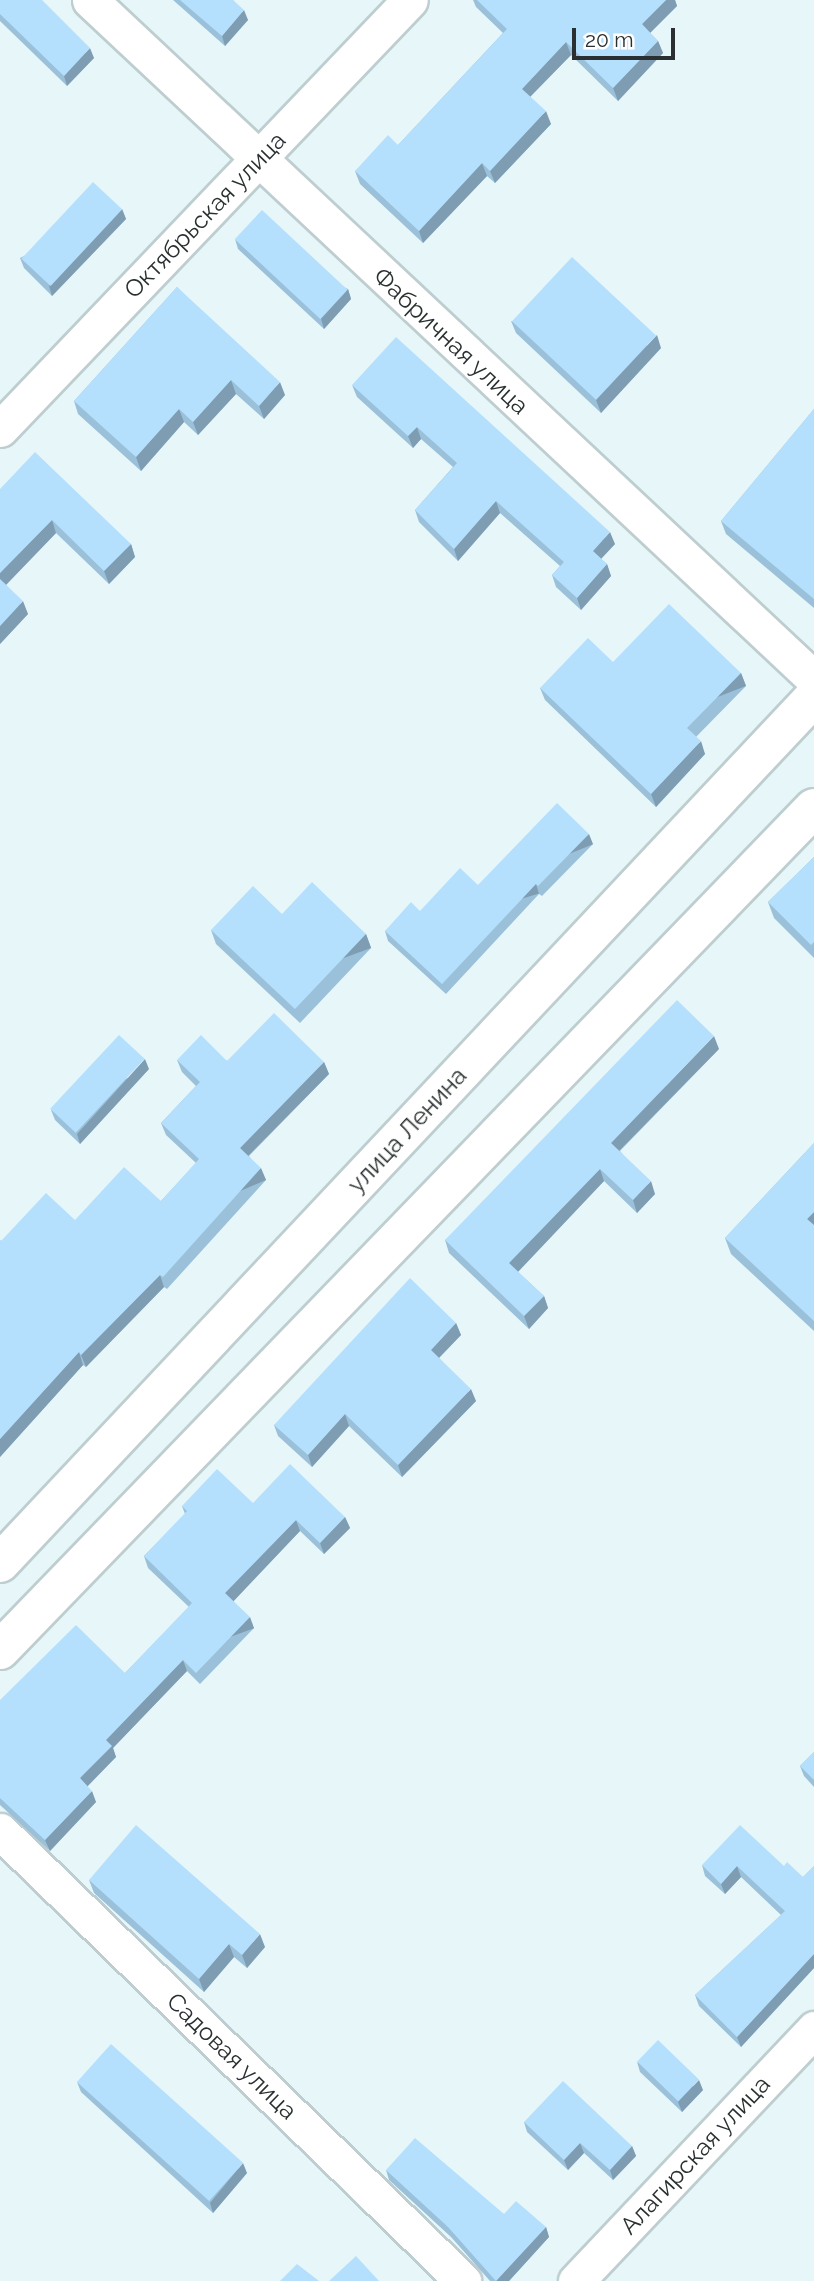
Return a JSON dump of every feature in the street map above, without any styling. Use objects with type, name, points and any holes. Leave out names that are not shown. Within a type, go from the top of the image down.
[{"type":"street","name":"Фабричная улица","points":[[90,0],[257,160],[814,679]]},
{"type":"street","name":"Октябрьская улица","points":[[0,429],[410,0]]},
{"type":"street","name":"улица Ленина","points":[[0,1563],[814,697]]},
{"type":"street","points":[[0,1650],[814,808]]},
{"type":"street","name":"Садовая улица","points":[[0,1831],[463,2281]]},
{"type":"street","name":"Алагирская улица","points":[[576,2281],[814,2029]]},
{"type":"building","points":[[0,0],[42,0],[90,48],[64,76],[0,14]]},
{"type":"building","points":[[180,0],[233,0],[244,10],[222,36]]},
{"type":"building","points":[[477,0],[666,0],[642,24],[658,41],[613,88],[566,42],[522,89],[546,111],[490,171],[482,163],[419,231],[355,171],[388,135],[398,145],[507,29]]},
{"type":"building","points":[[93,182],[122,209],[51,286],[21,259]]},
{"type":"building","points":[[262,210],[348,290],[320,319],[235,239]]},
{"type":"building","points":[[572,257],[656,335],[596,400],[512,321]]},
{"type":"building","points":[[177,287],[280,382],[259,406],[231,380],[193,422],[179,409],[136,457],[74,401]]},
{"type":"building","points":[[396,337],[610,532],[593,551],[607,564],[577,598],[552,575],[564,562],[496,501],[454,549],[415,510],[457,463],[417,427],[408,436],[352,385]]},
{"type":"building","points":[[814,409],[814,599],[721,521]]},
{"type":"building","points":[[35,452],[131,544],[104,571],[52,520],[0,573],[0,489]]},
{"type":"building","points":[[0,579],[23,601],[0,626]]},
{"type":"building","points":[[669,604],[741,673],[687,728],[701,741],[651,794],[540,688],[588,638],[613,662]]},
{"type":"building","points":[[557,803],[589,834],[538,886],[536,884],[442,984],[385,931],[411,902],[420,911],[460,868],[478,885]]},
{"type":"building","points":[[814,857],[814,942],[811,945],[768,902]]},
{"type":"building","points":[[312,882],[366,934],[295,1009],[211,930],[253,886],[282,914]]},
{"type":"building","points":[[677,1000],[714,1036],[611,1143],[651,1181],[633,1200],[600,1169],[509,1263],[544,1296],[524,1316],[445,1240]]},
{"type":"building","points":[[274,1013],[324,1062],[240,1148],[261,1168],[163,1277],[160,1275],[81,1355],[79,1352],[0,1439],[0,1240],[46,1193],[75,1220],[124,1167],[161,1201],[199,1159],[161,1123],[200,1082],[177,1060],[201,1035],[227,1061]]},
{"type":"building","points":[[119,1035],[145,1059],[76,1133],[50,1109]]},
{"type":"building","points":[[814,1143],[814,1212],[807,1219],[814,1225],[814,1321],[725,1238]]},
{"type":"building","points":[[410,1278],[456,1323],[431,1350],[471,1389],[398,1465],[345,1414],[308,1455],[274,1425]]},
{"type":"building","points":[[290,1464],[345,1517],[320,1543],[296,1520],[225,1593],[250,1617],[196,1673],[183,1660],[106,1740],[112,1746],[80,1778],[92,1791],[45,1840],[0,1798],[0,1700],[76,1625],[125,1673],[192,1603],[144,1556],[187,1511],[182,1506],[217,1469],[253,1503]]},
{"type":"building","points":[[814,1752],[814,1780],[800,1766]]},
{"type":"building","points":[[136,1825],[260,1934],[242,1955],[229,1944],[199,1979],[89,1880]]},
{"type":"building","points":[[740,1825],[784,1866],[787,1862],[803,1877],[814,1866],[814,1954],[737,2037],[695,1995],[785,1911],[737,1866],[721,1884],[702,1865]]},
{"type":"building","points":[[658,2040],[699,2080],[678,2101],[637,2062]]},
{"type":"building","points":[[111,2044],[243,2163],[209,2201],[77,2082]]},
{"type":"building","points":[[563,2081],[632,2146],[610,2170],[580,2143],[564,2160],[524,2122]]},
{"type":"building","points":[[415,2138],[504,2214],[516,2201],[546,2227],[496,2281],[448,2227],[386,2170]]},
{"type":"building","points":[[356,2256],[379,2281],[329,2281]]},
{"type":"building","points":[[297,2264],[319,2281],[280,2281]]}]
